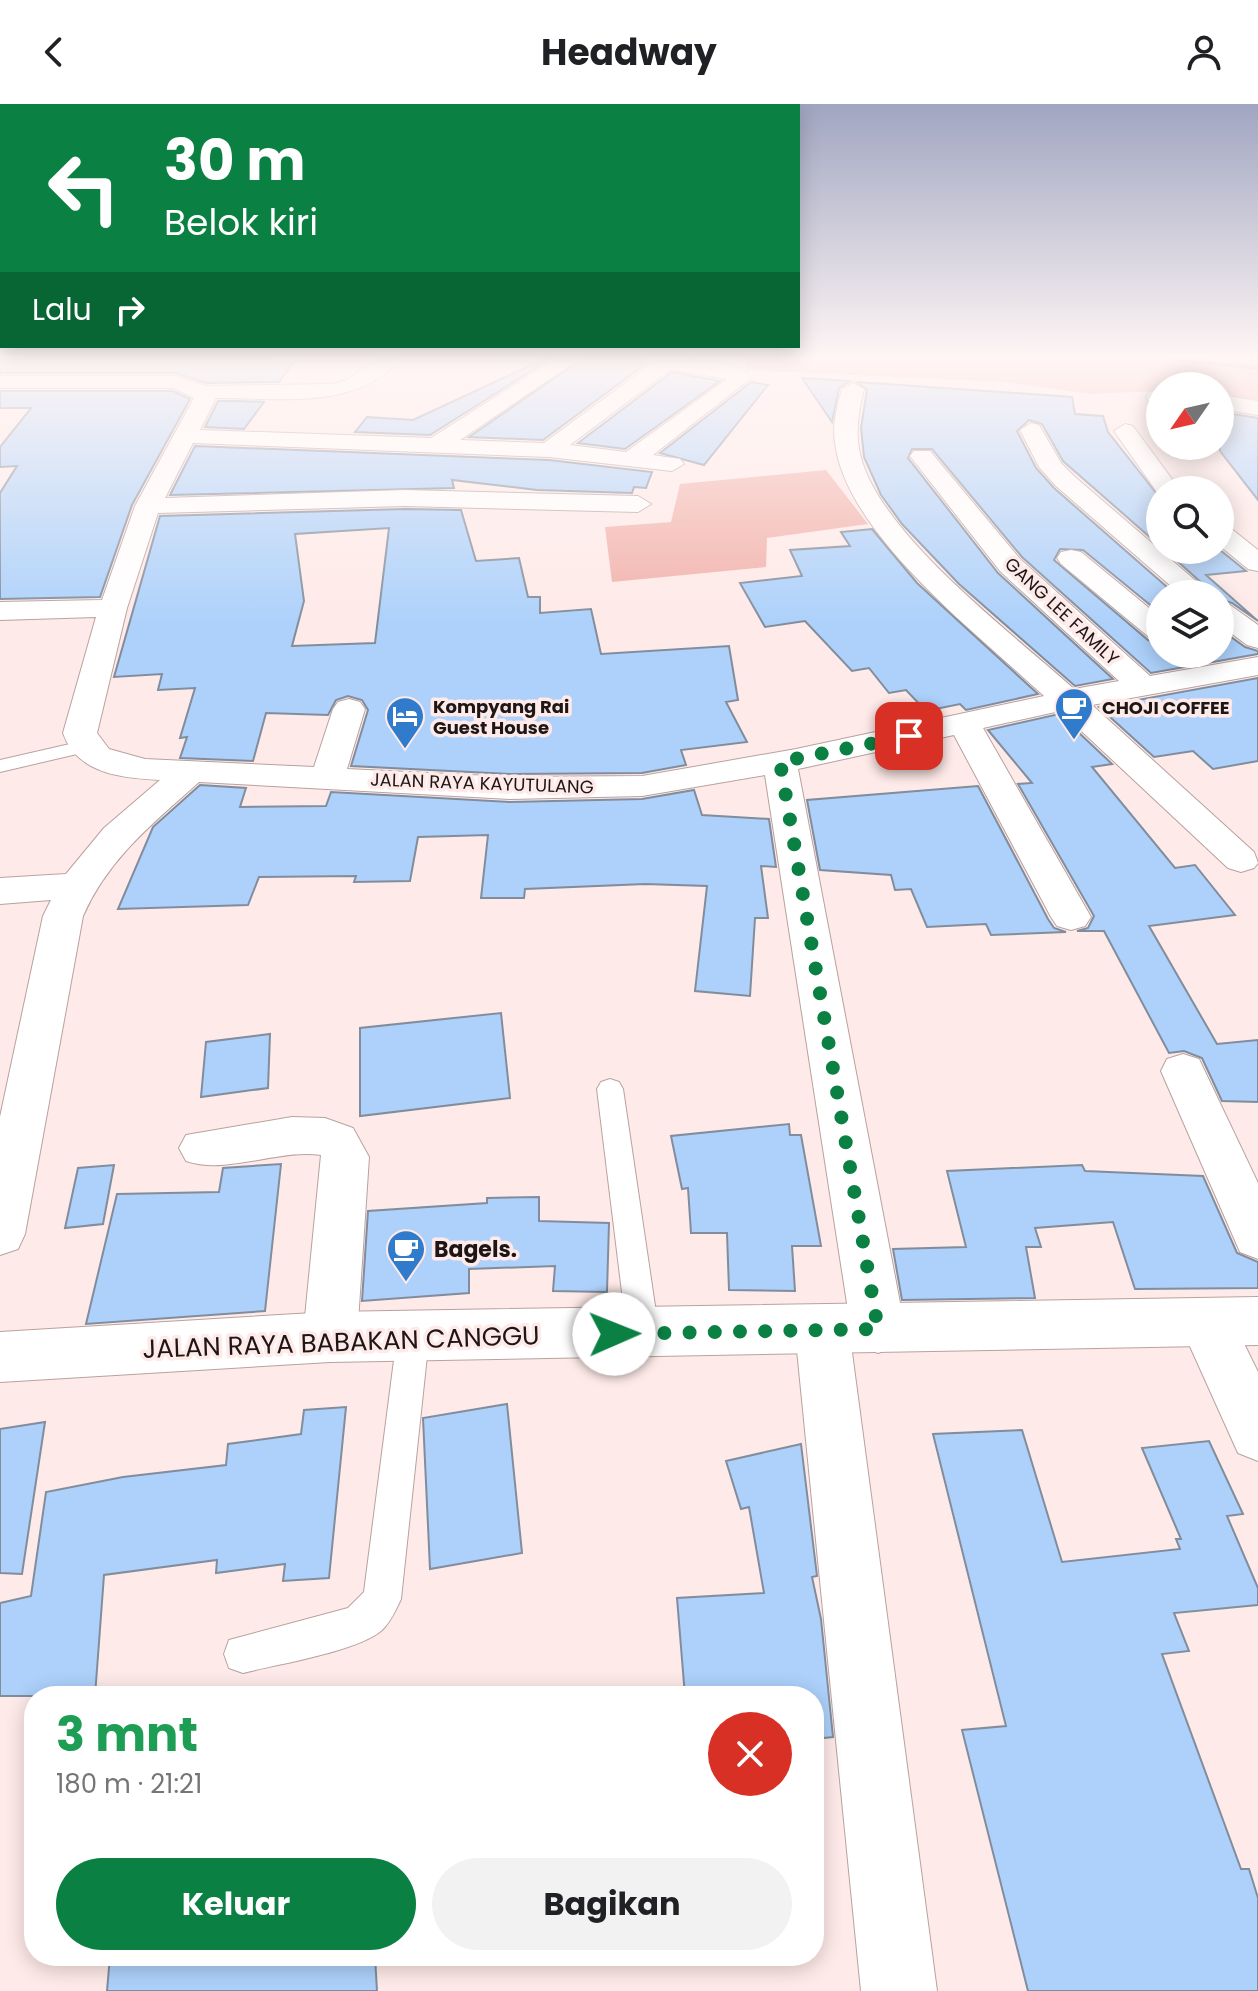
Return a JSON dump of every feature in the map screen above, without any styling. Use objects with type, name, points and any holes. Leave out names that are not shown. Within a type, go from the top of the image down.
[{"type":"street","points":[[83,747],[80,733],[113,608],[148,506],[180,447]]},
{"type":"street","points":[[495,447],[672,464]]},
{"type":"street","points":[[549,450],[553,447]]},
{"type":"street","points":[[633,458],[648,447]]},
{"type":"street","points":[[845,447],[863,491],[885,524],[930,574],[1241,860]]},
{"type":"street","points":[[1040,447],[1051,467],[1065,481],[1181,580]]},
{"type":"street","points":[[1137,447],[1158,476]]},
{"type":"street","name":"GANG LEE FAMILY","points":[[922,456],[1010,565],[1145,688]]},
{"type":"street","points":[[148,506],[405,498],[638,504]]},
{"type":"street","points":[[1234,544],[1258,563]]},
{"type":"street","points":[[1071,558],[1146,620]]},
{"type":"street","points":[[0,611],[113,608]]},
{"type":"street","points":[[1234,621],[1258,639]]},
{"type":"street","name":"JALAN RAYA KAYUTULANG","points":[[1234,665],[1258,666]]},
{"type":"street","name":"JALAN RAYA KAYUTULANG","points":[[83,747],[96,758],[116,764],[191,771],[567,789],[655,784],[965,725],[1069,700],[1145,688],[1190,668]]},
{"type":"street","points":[[328,776],[349,709]]},
{"type":"street","points":[[965,725],[1071,917]]},
{"type":"street","points":[[780,762],[850,1330],[899,1991]]},
{"type":"street","points":[[0,1234],[63,916],[74,886],[92,861],[191,771]]},
{"type":"street","points":[[0,891],[74,886]]},
{"type":"street","points":[[1183,1071],[1258,1237]]},
{"type":"street","points":[[203,1148],[315,1135],[334,1139],[341,1145],[345,1157],[330,1337]]},
{"type":"street","points":[[1232,1322],[1258,1433]]},
{"type":"street","name":"JALAN RAYA BABAKAN CANGGU","points":[[0,1357],[330,1337],[1232,1322]]},
{"type":"lane","points":[[0,766],[83,747]]},
{"type":"lane","points":[[610,1089],[643,1333]]},
{"type":"lane","points":[[243,1654],[356,1625],[370,1616],[382,1599],[413,1337]]},
{"type":"shaded area","points":[[826,470],[868,524],[767,538],[766,567],[612,582],[605,527],[671,522],[680,484]]},
{"type":"building","points":[[0,447],[164,447],[132,505],[100,597],[0,599],[0,493],[17,466],[0,467]]},
{"type":"building","points":[[194,447],[549,460],[652,472],[646,488],[634,487],[632,493],[537,490],[452,480],[454,488],[170,495]]},
{"type":"building","points":[[668,447],[718,447],[704,465],[660,453]]},
{"type":"building","points":[[863,447],[1025,447],[1036,468],[1054,488],[1159,580],[1146,580],[1146,602],[1083,550],[1060,549],[1054,560],[1146,638],[1146,668],[1179,668],[1151,673],[1022,557],[932,449],[912,449],[908,458],[998,573],[1113,679],[1075,686],[959,584],[902,524],[881,495],[864,457]]},
{"type":"building","points":[[1055,447],[1120,447],[1146,480],[1146,534],[1063,461]]},
{"type":"building","points":[[1234,447],[1258,447],[1258,500],[1227,460],[1234,460]]},
{"type":"building","points":[[461,510],[476,561],[519,558],[528,597],[540,597],[540,613],[591,609],[601,654],[729,646],[738,700],[726,702],[747,742],[681,750],[686,765],[642,773],[510,774],[351,766],[368,710],[362,700],[348,696],[336,700],[328,715],[266,713],[253,761],[180,758],[187,737],[180,738],[195,688],[158,690],[162,674],[114,677],[160,516]],"holes":[[[389,528],[375,643],[292,646],[304,601],[295,534]]]},
{"type":"building","points":[[872,529],[917,583],[1038,694],[966,710],[960,704],[926,711],[906,690],[889,693],[869,668],[852,671],[805,621],[765,627],[740,583],[802,576],[790,550],[850,546],[841,532]]},
{"type":"building","points":[[1234,561],[1246,571],[1206,575],[1212,580],[1198,580],[1181,564],[1234,564]]},
{"type":"building","points":[[1234,600],[1258,621],[1234,604]]},
{"type":"building","points":[[1234,639],[1258,651],[1258,654],[1234,658]]},
{"type":"building","points":[[1258,678],[1258,761],[1213,769],[1193,751],[1154,757],[1099,707]]},
{"type":"building","points":[[1059,714],[1112,764],[1092,767],[1175,868],[1195,865],[1235,915],[1149,926],[1217,1044],[1258,1040],[1258,1102],[1222,1101],[1202,1058],[1184,1051],[1169,1053],[1104,931],[1077,931],[1088,928],[1094,916],[1018,784],[1032,783],[988,730]]},
{"type":"building","points":[[200,785],[246,788],[240,807],[326,806],[331,792],[510,802],[642,799],[694,790],[702,815],[769,819],[776,867],[761,866],[768,918],[755,918],[750,996],[695,991],[707,886],[645,884],[525,889],[524,898],[481,898],[488,835],[418,837],[410,881],[354,882],[356,876],[259,877],[248,905],[118,909],[153,827]]},
{"type":"building","points":[[978,786],[1048,919],[1054,928],[1066,932],[991,935],[986,924],[927,927],[911,889],[895,890],[891,875],[820,870],[807,800]]},
{"type":"building","points":[[501,1013],[510,1098],[360,1116],[360,1028]]},
{"type":"building","points":[[270,1034],[268,1088],[201,1097],[206,1042]]},
{"type":"building","points":[[789,1124],[790,1135],[801,1135],[821,1246],[792,1246],[795,1291],[729,1290],[727,1233],[691,1233],[688,1188],[682,1189],[671,1136]]},
{"type":"building","points":[[281,1164],[265,1311],[86,1324],[117,1194],[219,1192],[223,1168]]},
{"type":"building","points":[[114,1165],[103,1224],[65,1228],[78,1168]]},
{"type":"building","points":[[1082,1165],[1085,1171],[1203,1176],[1237,1253],[1258,1262],[1258,1288],[1135,1289],[1113,1222],[1035,1228],[1041,1247],[1026,1247],[1035,1298],[902,1300],[893,1249],[966,1247],[947,1171]]},
{"type":"building","points":[[539,1197],[539,1221],[609,1223],[607,1292],[553,1291],[555,1266],[469,1269],[469,1293],[362,1301],[368,1211],[487,1203],[487,1198]]},
{"type":"building","points":[[507,1404],[522,1553],[430,1569],[423,1418]]},
{"type":"building","points":[[346,1407],[329,1578],[283,1581],[285,1564],[216,1573],[217,1560],[104,1575],[96,1686],[24,1686],[24,1696],[0,1696],[0,1603],[31,1596],[46,1492],[123,1477],[226,1465],[228,1444],[301,1434],[304,1410]]},
{"type":"building","points":[[45,1422],[22,1574],[0,1573],[0,1429]]},
{"type":"building","points":[[1022,1430],[1062,1562],[1180,1549],[1176,1539],[1181,1539],[1142,1448],[1209,1441],[1243,1514],[1227,1516],[1258,1588],[1258,1605],[1174,1613],[1189,1651],[1162,1654],[1241,1869],[1249,1869],[1258,1898],[1258,1991],[1028,1991],[962,1730],[1006,1726],[933,1434]]},
{"type":"building","points":[[801,1444],[817,1576],[812,1577],[821,1619],[833,1737],[824,1738],[824,1686],[684,1686],[677,1598],[764,1593],[749,1507],[741,1509],[726,1461]]},
{"type":"building","points":[[109,1966],[376,1966],[377,1991],[107,1991]]},
{"type":"place","name":"CHOJI COFFEE","points":[[1074,741]]},
{"type":"place","name":"Kompyang Rai Guest House","points":[[405,750]]},
{"type":"place","name":"Bagels.","points":[[406,1283]]},
{"type":"route","points":[[614,1334],[878,1329],[780,762],[909,736]]}]
